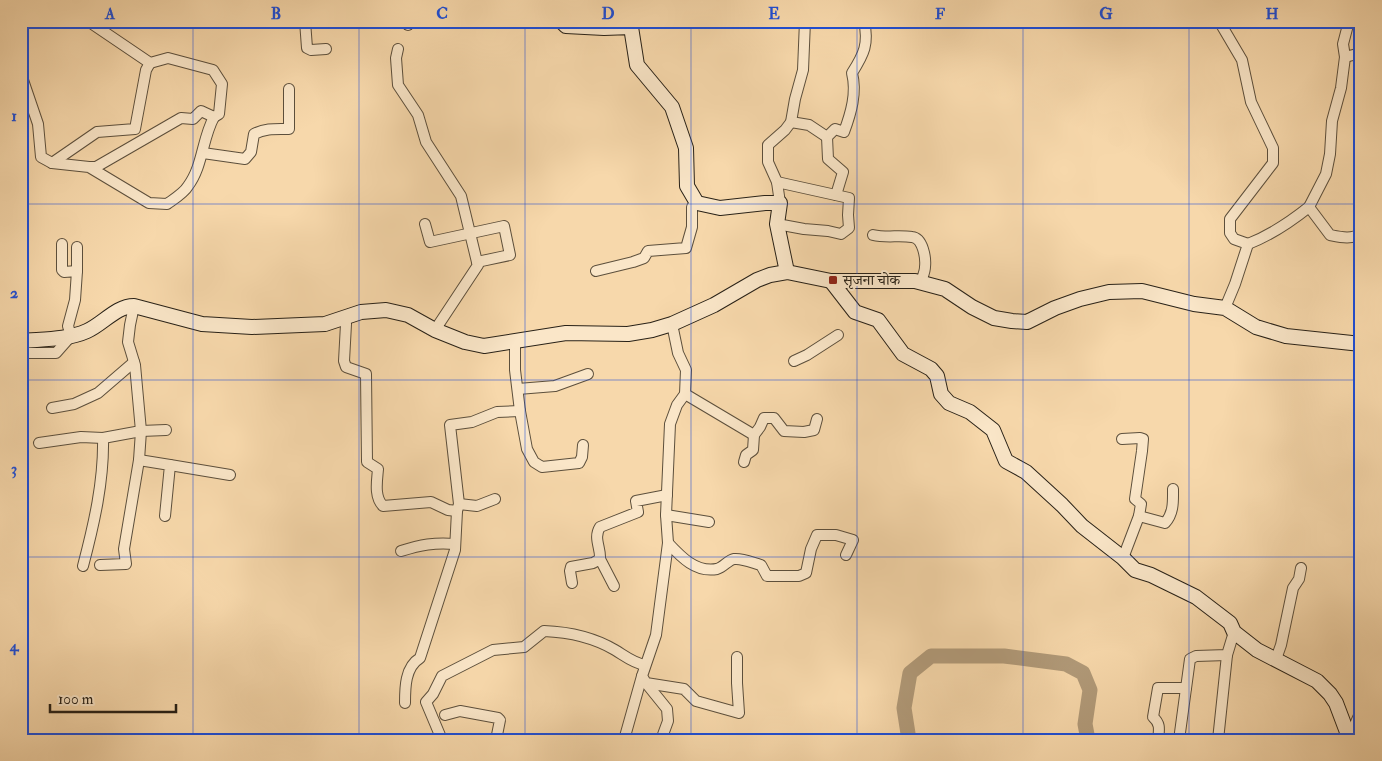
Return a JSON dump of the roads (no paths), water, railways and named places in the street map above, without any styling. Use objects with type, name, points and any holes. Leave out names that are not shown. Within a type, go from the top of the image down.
[{"type":"street","points":[[88,21],[150,63]]},
{"type":"street","points":[[305,21],[307,48],[311,50],[326,49]]},
{"type":"street","points":[[561,21],[566,26],[604,28],[632,24],[637,65],[672,106],[686,148],[687,186],[697,203],[720,208],[780,203]]},
{"type":"street","points":[[788,272],[777,224],[780,203],[777,182],[768,162],[768,145],[786,130],[791,122],[803,70],[805,21]]},
{"type":"street","points":[[836,195],[842,172],[828,159],[827,137],[835,129],[844,132],[850,116],[855,84],[852,73],[867,44],[864,21]]},
{"type":"street","points":[[1219,21],[1242,60],[1251,102],[1273,148],[1273,163],[1230,219],[1230,233],[1234,239],[1248,244],[1267,237],[1286,226],[1309,207],[1326,174],[1330,154],[1332,121],[1341,88],[1345,57],[1344,35],[1349,21]]},
{"type":"street","points":[[398,49],[396,58],[398,85],[418,115],[426,142],[461,196],[478,265],[435,330]]},
{"type":"street","points":[[1345,57],[1361,53]]},
{"type":"street","points":[[52,163],[97,132],[135,130],[146,70],[150,63],[168,58],[213,70],[222,84],[219,114],[214,117],[204,138],[203,153],[188,187],[167,204],[149,203],[89,167]]},
{"type":"street","points":[[21,81],[23,80],[38,124],[41,157],[52,163],[96,167],[181,118],[193,119],[201,110],[214,117]]},
{"type":"street","points":[[203,153],[245,159],[251,152],[254,134],[269,129],[289,129],[289,89]]},
{"type":"street","points":[[791,122],[809,125],[827,137]]},
{"type":"street","points":[[777,182],[849,198],[849,228],[841,234],[777,224]]},
{"type":"street","points":[[596,271],[644,258],[648,251],[686,248],[692,227],[692,207],[697,203]]},
{"type":"street","points":[[1309,207],[1330,235],[1350,237],[1361,233]]},
{"type":"street","points":[[425,224],[430,242],[504,226],[510,255],[477,262]]},
{"type":"street","points":[[873,235],[899,238],[914,237],[919,240],[925,267],[921,282]]},
{"type":"street","points":[[62,244],[62,270],[64,272],[77,272]]},
{"type":"street","points":[[1225,308],[1248,244]]},
{"type":"street","points":[[71,336],[68,326],[76,300],[77,247]]},
{"type":"street","points":[[21,341],[71,336],[87,331],[126,306],[134,306],[202,324],[252,327],[325,324],[361,312],[386,310],[408,315],[435,330],[484,346],[566,333],[640,333],[672,324],[714,305],[757,280],[770,275],[788,272],[831,281],[921,282],[945,289],[972,307],[994,318],[1028,322],[1055,308],[1080,299],[1109,292],[1142,291],[1194,304],[1225,308],[1256,328],[1278,334],[1361,344]]},
{"type":"street","points":[[831,281],[855,312],[878,320],[903,354],[931,369],[937,376],[941,394],[949,403],[970,412],[993,430],[1006,461],[1026,472],[1082,526],[1123,558],[1135,570],[1151,575],[1196,596],[1230,623],[1234,632],[1258,650],[1317,681],[1336,703],[1343,724],[1353,738]]},
{"type":"street","points":[[100,565],[126,564],[124,549],[139,460],[141,431],[134,362],[128,342],[134,306]]},
{"type":"street","points":[[345,317],[344,361],[346,367],[366,374],[367,462],[378,469],[379,502],[383,506],[431,502],[448,510],[458,507],[477,506],[495,499]]},
{"type":"street","points":[[624,740],[656,635],[668,543],[666,515],[670,424],[677,405],[685,394],[686,370],[678,353],[672,324]]},
{"type":"street","points":[[794,361],[838,335]]},
{"type":"street","points":[[21,351],[27,354],[56,353],[71,336]]},
{"type":"street","points":[[515,341],[514,370],[520,411],[527,449],[534,462],[542,467],[579,463],[582,457],[583,445]]},
{"type":"street","points":[[52,408],[74,404],[98,393],[134,362]]},
{"type":"street","points":[[518,388],[555,386],[588,374]]},
{"type":"street","points":[[685,394],[754,435]]},
{"type":"street","points":[[405,703],[408,674],[414,661],[420,658],[455,550],[458,507],[450,425],[472,422],[497,412],[520,411]]},
{"type":"street","points":[[744,462],[746,455],[753,450],[754,435],[764,418],[774,418],[784,431],[804,432],[814,430],[817,419]]},
{"type":"street","points":[[39,443],[81,437],[103,438],[141,431],[166,430]]},
{"type":"street","points":[[83,566],[94,524],[102,474],[103,438]]},
{"type":"street","points":[[1122,439],[1140,438],[1143,440],[1135,499],[1141,504],[1139,516],[1123,558]]},
{"type":"street","points":[[139,460],[230,475]]},
{"type":"street","points":[[165,516],[170,465]]},
{"type":"street","points":[[1139,516],[1165,523],[1173,506],[1173,489]]},
{"type":"street","points":[[614,586],[600,559],[597,532],[600,527],[638,512],[636,501],[667,495]]},
{"type":"street","points":[[666,515],[709,522]]},
{"type":"street","points":[[668,543],[689,563],[702,569],[719,568],[732,559],[742,560],[761,566],[767,576],[799,576],[806,573],[817,535],[836,535],[853,540],[846,555]]},
{"type":"street","points":[[401,551],[421,544],[439,542],[455,544]]},
{"type":"street","points":[[572,583],[571,567],[593,563],[600,559]]},
{"type":"street","points":[[1276,659],[1282,645],[1293,588],[1299,579],[1302,568]]},
{"type":"street","points":[[442,740],[426,702],[433,694],[442,676],[492,650],[524,647],[544,631],[574,633],[585,636],[614,650],[625,658],[646,665]]},
{"type":"street","points":[[1218,740],[1227,655],[1234,632]]},
{"type":"street","points":[[1180,740],[1190,659],[1196,656],[1227,655]]},
{"type":"street","points":[[644,679],[684,689],[696,701],[740,713],[737,657]]},
{"type":"street","points":[[644,679],[667,709],[668,721],[661,740]]},
{"type":"street","points":[[1158,740],[1160,726],[1153,717],[1158,688],[1186,688]]},
{"type":"street","points":[[444,714],[460,711],[498,718],[500,720],[496,740]]},
{"type":"street","points":[[1353,738],[1361,711]]},
{"type":"waterway","points":[[909,740],[904,708],[910,673],[931,656],[1004,656],[1066,664],[1083,673],[1090,690],[1085,724],[1088,740]]},
{"type":"place","name":"सृजना चोक","points":[[833,280]]}]
